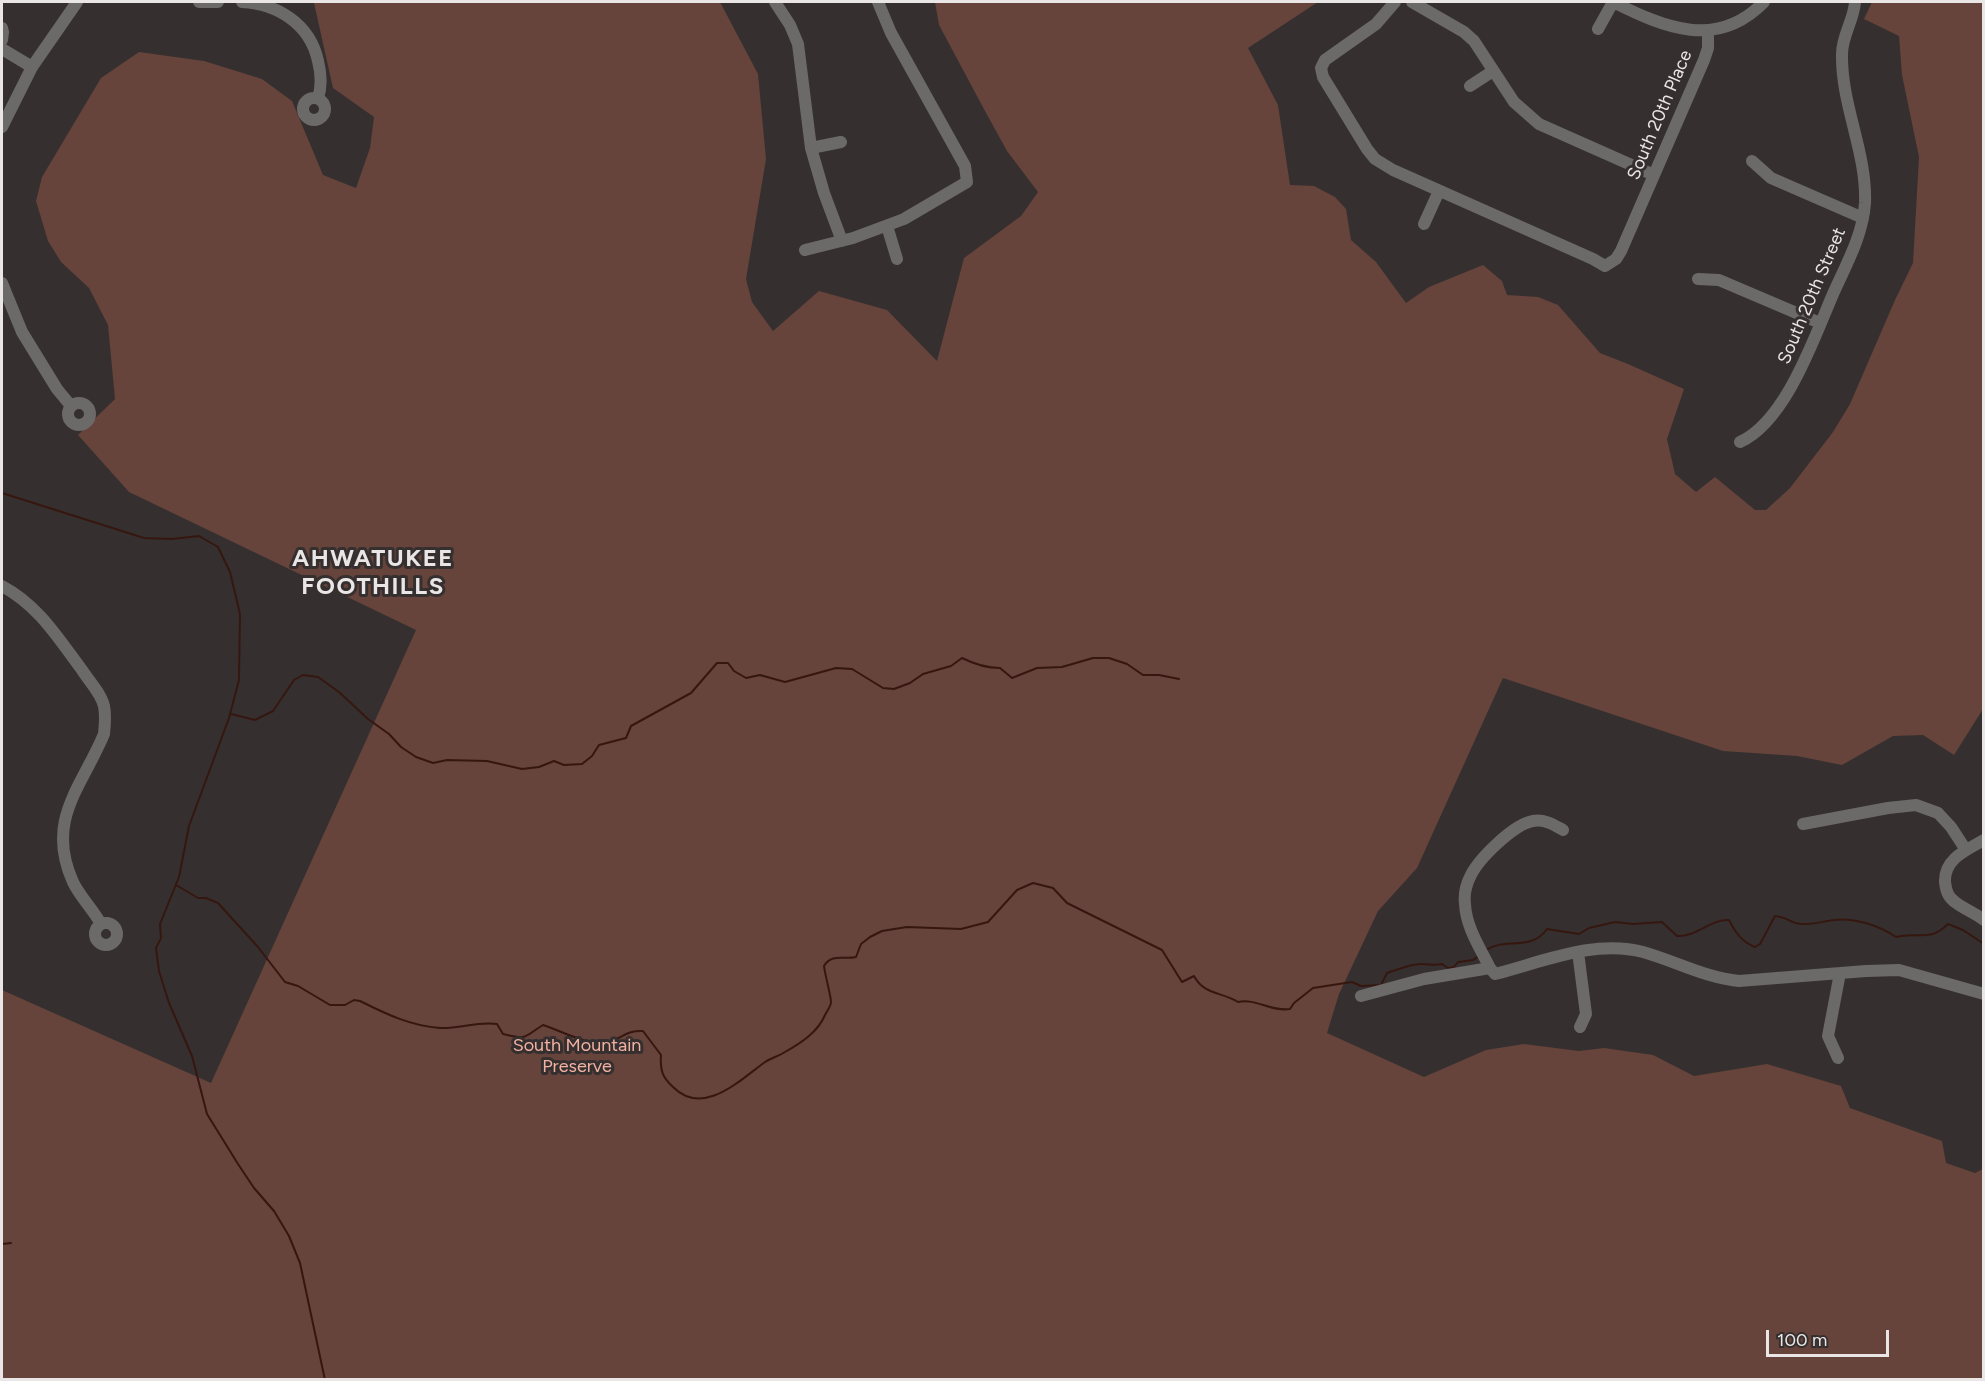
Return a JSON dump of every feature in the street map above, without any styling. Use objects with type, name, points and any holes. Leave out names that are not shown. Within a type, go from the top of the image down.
[{"type":"street","points":[[2,127],[32,67],[77,2]]},
{"type":"street","points":[[199,2],[218,2]]},
{"type":"street","points":[[242,2],[274,8],[290,17],[304,31],[316,51],[321,74],[318,98]]},
{"type":"street","points":[[776,2],[798,44],[811,148],[824,193],[842,241]]},
{"type":"street","points":[[805,250],[842,241],[904,219],[967,182],[965,166],[891,33],[878,2]]},
{"type":"street","points":[[1395,2],[1376,24],[1325,60],[1321,68],[1323,77],[1375,159],[1439,191],[1424,224]]},
{"type":"street","points":[[1412,2],[1464,32],[1474,41],[1514,102],[1539,124],[1654,175]]},
{"type":"street","points":[[1598,29],[1613,2],[1678,29],[1708,31]]},
{"type":"street","name":"South 20th Place","points":[[1439,191],[1605,266],[1616,259],[1621,251],[1704,60],[1708,48],[1708,31],[1739,21],[1764,2]]},
{"type":"street","name":"South 20th Street","points":[[1740,442],[1759,430],[1795,381],[1854,246],[1863,218],[1864,174],[1847,95],[1842,53],[1844,36],[1855,2]]},
{"type":"street","points":[[2,28],[2,40]]},
{"type":"street","points":[[2,49],[32,67]]},
{"type":"street","points":[[1470,86],[1493,71]]},
{"type":"street","points":[[811,148],[841,142]]},
{"type":"street","points":[[1752,161],[1771,178],[1863,218]]},
{"type":"street","points":[[887,226],[897,259]]},
{"type":"street","points":[[1698,279],[1719,280],[1820,323]]},
{"type":"street","points":[[2,283],[22,332],[57,389],[71,406]]},
{"type":"street","points":[[2,586],[18,594],[46,620],[104,704],[106,720],[104,734],[65,814],[62,847],[65,863],[73,883],[101,924]]},
{"type":"street","points":[[1803,824],[1916,805],[1938,813],[1951,827],[1966,850]]},
{"type":"street","points":[[1563,831],[1545,820],[1533,820],[1518,826],[1479,861],[1474,869],[1466,892],[1468,925],[1495,974],[1578,952],[1614,947],[1641,951],[1721,980],[1739,981],[1899,970],[1983,994]]},
{"type":"street","points":[[1983,840],[1950,861],[1945,875],[1946,892],[1955,902],[1973,911],[1983,920]]},
{"type":"street","points":[[1578,952],[1586,1014],[1580,1027]]},
{"type":"street","points":[[1361,996],[1424,979],[1490,968]]},
{"type":"street","points":[[1838,1059],[1828,1036],[1840,973]]},
{"type":"green space","name":"South Mountain Preserve","points":[[720,2],[758,74],[766,159],[746,279],[752,302],[773,331],[819,291],[887,310],[937,361],[964,258],[1021,216],[1038,192],[1007,151],[985,111],[939,25],[935,2],[1318,2],[1248,48],[1278,105],[1290,185],[1314,186],[1335,197],[1346,209],[1351,240],[1376,262],[1406,303],[1429,287],[1483,265],[1502,281],[1507,295],[1538,297],[1558,305],[1600,353],[1684,389],[1667,439],[1675,474],[1696,492],[1715,477],[1755,510],[1766,510],[1790,488],[1833,432],[1850,404],[1913,263],[1919,157],[1902,75],[1899,36],[1864,19],[1872,2],[1983,2],[1983,709],[1954,755],[1923,735],[1893,736],[1842,765],[1797,756],[1723,751],[1503,678],[1417,868],[1378,911],[1339,994],[1327,1033],[1424,1077],[1486,1050],[1524,1044],[1579,1051],[1604,1048],[1653,1055],[1694,1076],[1767,1064],[1841,1086],[1850,1108],[1942,1141],[1946,1163],[1975,1173],[1983,1169],[1983,1379],[2,1379],[2,990],[211,1083],[416,630],[129,492],[78,435],[115,399],[108,325],[89,288],[61,262],[48,241],[36,201],[42,177],[101,78],[139,52],[204,61],[262,79],[292,101],[323,175],[356,188],[370,148],[374,117],[333,88],[314,3]]},
{"type":"waterway","points":[[2,493],[144,538],[172,539],[199,536],[218,547],[230,572],[240,614],[239,680],[229,718],[189,826],[179,877],[160,924],[161,938],[156,948],[159,971],[169,1003],[192,1056],[207,1114],[254,1188],[274,1211],[289,1236],[300,1263],[325,1380]]},
{"type":"waterway","points":[[231,714],[255,720],[273,711],[294,680],[303,675],[318,677],[416,757],[433,763],[447,760],[487,761],[522,769],[539,767],[554,761],[564,765],[582,764],[592,756],[599,745],[626,738],[631,726],[691,693],[717,663],[728,663],[734,671],[746,678],[760,675],[785,682],[836,668],[852,669],[883,688],[894,689],[910,683],[923,674],[951,666],[962,658],[980,665],[1000,668],[1012,678],[1037,668],[1062,667],[1093,658],[1109,658],[1127,664],[1143,675],[1179,679]]},
{"type":"waterway","points":[[176,885],[198,898],[206,898],[218,903],[258,947],[285,982],[298,986],[330,1005],[345,1005],[354,1000],[360,1001],[399,1019],[429,1027],[497,1024],[503,1034],[517,1037],[525,1037],[543,1025],[583,1040],[599,1043],[612,1041],[632,1032],[643,1031],[661,1055],[661,1069],[666,1080],[684,1095],[696,1098],[720,1093],[765,1062],[797,1045],[813,1032],[831,1004],[824,966],[827,962],[838,958],[856,957],[861,944],[882,931],[907,927],[961,929],[988,922],[1017,890],[1033,883],[1053,888],[1067,903],[1162,950],[1182,982],[1194,976],[1208,990],[1238,1002],[1251,1002],[1276,1009],[1290,1009],[1313,988],[1352,982],[1361,986],[1381,985],[1387,973],[1409,966],[1442,964],[1448,968],[1454,967],[1458,962],[1473,960],[1479,956]]},
{"type":"waterway","points":[[1486,950],[1501,944],[1533,940],[1547,929],[1579,934],[1589,928],[1615,922],[1633,924],[1662,922],[1677,936],[1684,936],[1722,920],[1729,920],[1739,936],[1755,947],[1760,944],[1775,916],[1802,924],[1842,919],[1858,921],[1875,926],[1896,937],[1929,935],[1948,924],[1963,930],[1984,944]]},
{"type":"waterway","points":[[2,1244],[11,1243]]},
{"type":"district","name":"AHWATUKEE FOOTHILLS","points":[[373,573]]}]
